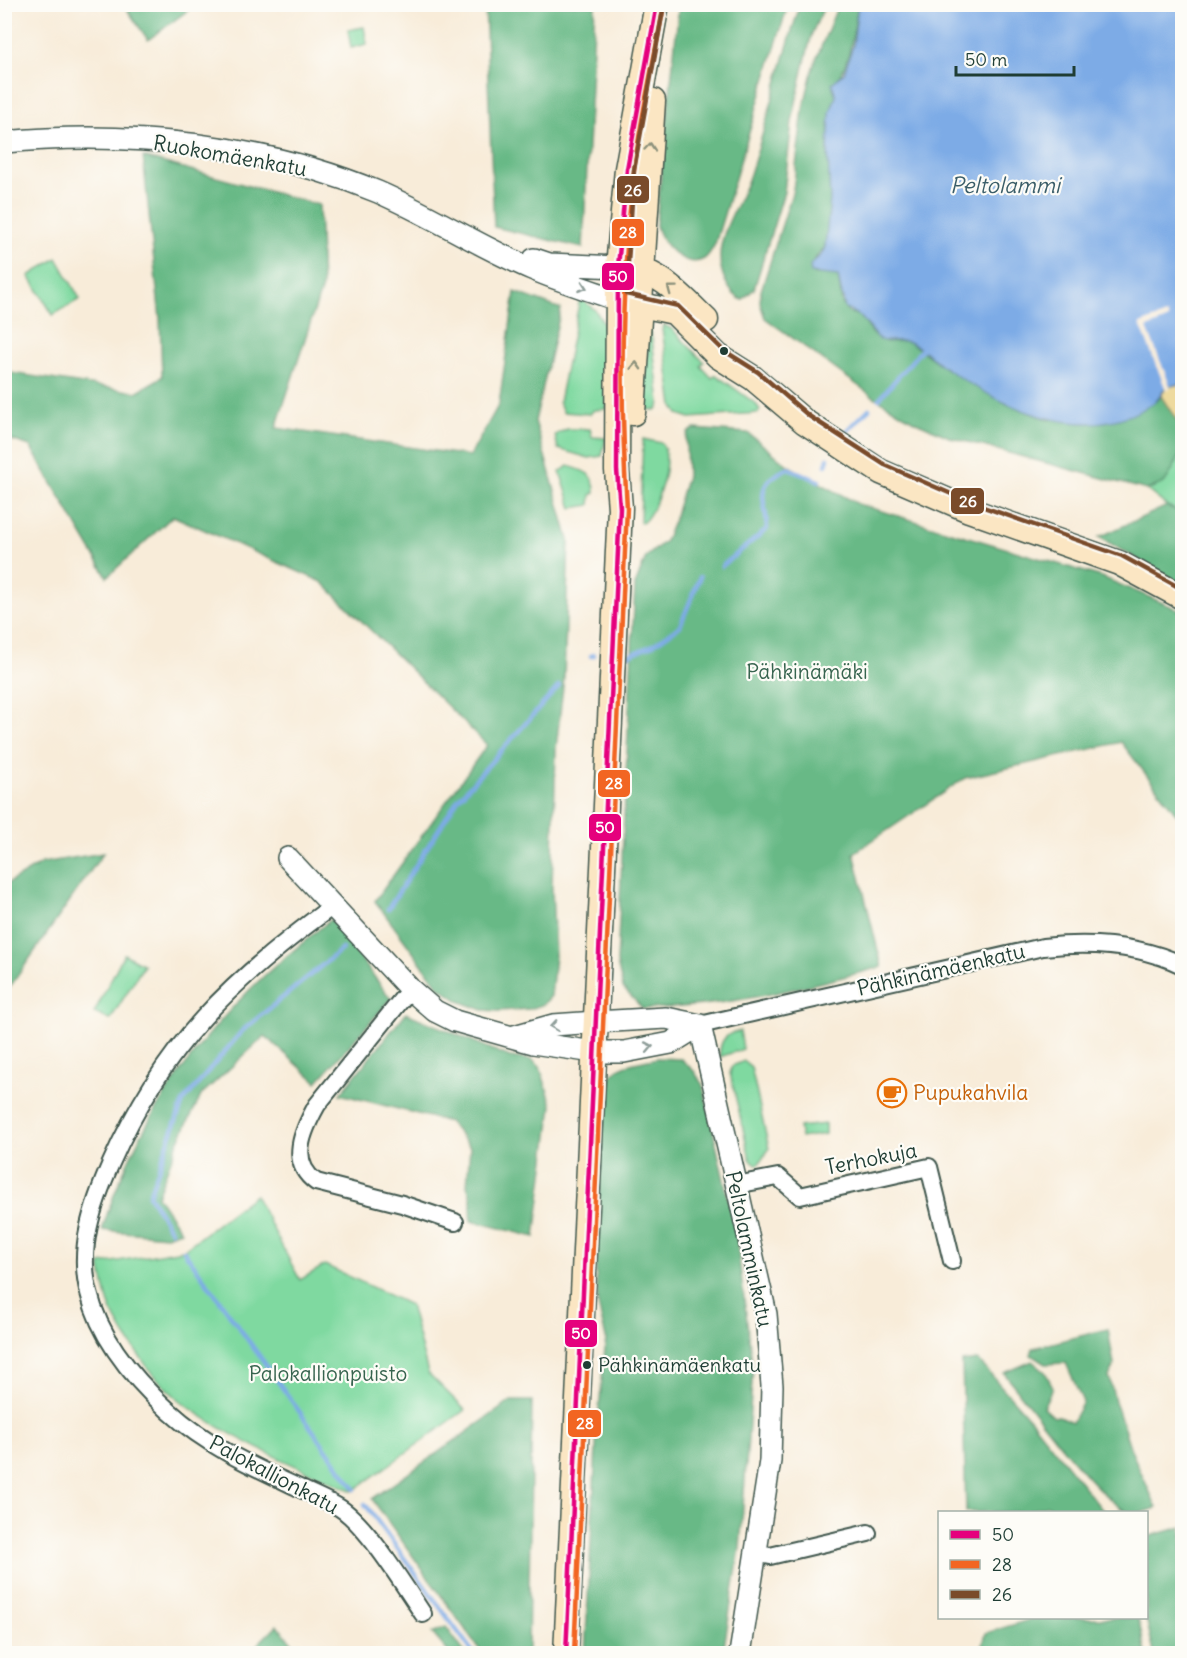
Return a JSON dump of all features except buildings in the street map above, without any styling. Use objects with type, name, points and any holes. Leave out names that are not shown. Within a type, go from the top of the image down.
[{"type":"main road","points":[[566,1653],[620,508],[617,470],[630,268],[653,114],[652,41],[657,4]]},
{"type":"main road","points":[[630,268],[693,307],[728,345],[753,378]]},
{"type":"main road","points":[[629,303],[674,312],[718,356],[753,378],[805,422],[881,472],[969,510],[1119,563],[1182,597]]},
{"type":"street","name":"Ruokomäenkatu","points":[[4,142],[91,138],[165,142],[299,165],[378,192],[510,256],[531,269],[629,303]]},
{"type":"street","name":"Ruokomäenkatu","points":[[510,256],[530,257],[549,264],[630,268]]},
{"type":"street","points":[[288,858],[410,989],[435,1011],[455,1022],[495,1034],[514,1036],[533,1043],[594,1052]]},
{"type":"street","name":"Palokallionkatu","points":[[334,905],[276,947],[240,980],[168,1058],[144,1094],[129,1123],[94,1206],[87,1233],[85,1266],[89,1293],[99,1322],[111,1343],[125,1363],[170,1411],[220,1448],[341,1509],[378,1550],[423,1614]]},
{"type":"street","name":"Pähkinämäenkatu","points":[[594,1052],[624,1052],[671,1043],[700,1025],[1042,947],[1079,944],[1121,947],[1147,952],[1182,965]]},
{"type":"street","points":[[410,989],[317,1105],[306,1125],[301,1142],[301,1163],[306,1174],[316,1182],[402,1204],[455,1222]]},
{"type":"street","name":"Pähkinämäenkatu","points":[[596,1022],[666,1018],[700,1025]]},
{"type":"street","points":[[514,1036],[553,1025],[596,1022]]},
{"type":"street","name":"Peltolamminkatu","points":[[700,1025],[766,1314],[772,1386],[770,1461],[740,1653]]},
{"type":"street","name":"Terhokuja","points":[[736,1185],[778,1177],[800,1196],[929,1167],[952,1261]]},
{"type":"street","points":[[755,1553],[770,1556],[868,1533]]},
{"type":"green space","points":[[124,5],[195,5],[148,40]]},
{"type":"green space","points":[[485,5],[595,5],[583,248],[494,227]]},
{"type":"green space","points":[[679,5],[788,5],[715,244],[706,258],[697,261],[681,258],[667,247],[656,225]]},
{"type":"green space","points":[[800,5],[825,5],[812,33],[803,70],[792,121],[784,192],[754,289],[742,300],[729,288],[723,276],[720,263],[721,247],[726,228],[748,180]]},
{"type":"green space","points":[[838,5],[858,5],[848,58],[833,87],[836,96],[830,114],[828,150],[830,200],[825,247],[814,260],[814,275],[830,273],[838,276],[842,303],[848,312],[860,316],[873,334],[886,342],[908,341],[944,367],[1009,405],[1049,420],[1158,400],[1161,396],[1180,425],[1182,435],[1181,450],[1164,483],[1147,490],[949,437],[912,420],[871,395],[765,318],[760,303],[761,291],[793,190],[803,110],[813,67]]},
{"type":"green space","points":[[364,27],[367,44],[351,48],[348,30]]},
{"type":"green space","points":[[143,157],[319,205],[322,287],[276,428],[470,456],[499,404],[515,292],[561,309],[535,421],[569,540],[564,678],[556,749],[552,888],[555,956],[551,996],[544,1004],[530,1009],[498,1011],[483,1010],[459,1001],[438,986],[375,901],[487,745],[322,582],[173,516],[107,577],[30,446],[5,438],[5,372],[136,392],[162,377],[160,319]]},
{"type":"green space","points":[[57,258],[80,299],[53,315],[29,276]]},
{"type":"green space","points":[[580,298],[595,310],[603,322],[607,409],[594,410],[590,414],[563,412],[559,402]]},
{"type":"green space","points":[[664,325],[672,329],[704,362],[701,366],[712,378],[716,375],[756,404],[760,410],[758,413],[690,418],[678,414],[673,406],[662,329]]},
{"type":"green space","points":[[649,330],[660,402],[657,410],[642,409]]},
{"type":"green space","points":[[1182,384],[1182,513],[1167,506],[1147,490],[1155,488],[1173,462],[1177,452],[1179,434],[1161,396]]},
{"type":"green space","points":[[567,429],[590,429],[592,437],[606,438],[602,456],[589,458],[558,449],[555,435]]},
{"type":"green space","name":"Pähkinämäki","points":[[694,429],[748,433],[789,466],[858,504],[1102,577],[1182,611],[1182,821],[1121,742],[965,778],[854,853],[882,967],[764,996],[705,1005],[643,1009],[623,988],[617,963],[635,585],[646,557],[665,541],[673,522],[687,476],[686,439],[688,433]]},
{"type":"green space","points":[[643,439],[661,443],[665,450],[666,460],[658,497],[653,509],[642,523],[640,522]]},
{"type":"green space","points":[[568,466],[584,471],[591,477],[595,493],[591,495],[590,505],[572,508],[560,472]]},
{"type":"green space","points":[[1167,506],[1182,513],[1182,585],[1099,537]]},
{"type":"green space","points":[[103,853],[7,991],[5,1013],[5,885],[42,863]]},
{"type":"green space","points":[[331,919],[391,999],[317,1082],[265,1036],[202,1094],[178,1142],[157,1196],[181,1231],[166,1236],[102,1230],[130,1159],[147,1125],[188,1061],[212,1031],[265,975]]},
{"type":"green space","points":[[124,954],[144,965],[110,1020],[94,1013]]},
{"type":"green space","points":[[406,1013],[510,1057],[532,1060],[540,1067],[552,1105],[535,1237],[471,1221],[471,1197],[467,1186],[470,1147],[449,1122],[340,1094]]},
{"type":"green space","points":[[740,1031],[743,1049],[720,1057],[724,1039]]},
{"type":"green space","points":[[657,1058],[681,1059],[694,1071],[703,1085],[736,1235],[753,1369],[740,1548],[723,1653],[585,1654],[597,1429],[606,1338],[598,1305],[596,1273],[603,1093],[611,1075],[616,1070],[623,1066]]},
{"type":"green space","points":[[744,1061],[751,1067],[769,1149],[758,1165],[750,1159],[730,1073],[732,1066]]},
{"type":"green space","points":[[825,1124],[825,1134],[801,1138],[799,1127]]},
{"type":"green space","name":"Palokallionpuisto","points":[[255,1195],[300,1280],[325,1265],[410,1305],[428,1373],[465,1410],[353,1491],[237,1438],[176,1397],[139,1356],[123,1332],[109,1304],[100,1264],[183,1250]]},
{"type":"green space","points":[[1108,1329],[1114,1365],[1109,1377],[1115,1401],[1131,1450],[1157,1508],[1147,1511],[1128,1511],[1118,1506],[1102,1492],[1065,1450],[1004,1373],[1032,1361],[1045,1372],[1053,1387],[1043,1407],[1054,1417],[1059,1416],[1072,1422],[1083,1402],[1066,1363],[1045,1364],[1031,1355],[1033,1348]]},
{"type":"green space","points":[[978,1360],[1031,1420],[1103,1511],[1056,1511],[1048,1505],[1029,1511],[966,1511],[962,1362]]},
{"type":"green space","points":[[511,1401],[532,1401],[528,1653],[482,1653],[372,1499]]},
{"type":"green space","points":[[1182,1527],[1182,1653],[1154,1653],[1146,1619],[1148,1537]]},
{"type":"green space","points":[[1032,1619],[1138,1619],[1146,1653],[981,1653],[986,1633]]},
{"type":"green space","points":[[277,1625],[301,1653],[249,1653]]},
{"type":"green space","points":[[446,1627],[465,1653],[449,1653],[432,1633]]},
{"type":"sand","points":[[1182,384],[1181,427],[1161,396],[1166,386]]},
{"type":"water","name":"Peltolammi","points":[[858,5],[1182,5],[1182,384],[1166,387],[1156,401],[1130,415],[1103,422],[1075,423],[1047,418],[993,397],[944,367],[911,343],[880,340],[860,316],[845,308],[838,276],[811,273],[810,265],[821,255],[825,247],[830,200],[828,151],[830,113],[836,96],[832,83],[844,73],[853,45]]},
{"type":"pier","points":[[1167,314],[1169,319],[1147,328],[1171,388],[1166,390],[1140,324]]},
{"type":"waterway","points":[[879,399],[922,349]]},
{"type":"waterway","points":[[846,432],[869,409]]},
{"type":"waterway","points":[[826,465],[828,458]]},
{"type":"waterway","points":[[722,566],[767,529],[763,494],[769,481],[788,468],[819,481]]},
{"type":"waterway","points":[[629,655],[653,645],[680,626],[700,577]]},
{"type":"waterway","points":[[388,909],[458,799],[559,686]]},
{"type":"waterway","points":[[171,1231],[149,1195],[183,1102],[242,1031],[342,949]]},
{"type":"waterway","points":[[184,1251],[355,1489]]},
{"type":"waterway","points":[[365,1504],[474,1654]]},
{"type":"transit line","name":"50","points":[[566,1654],[620,508],[617,470],[618,267],[627,169],[657,4]]},
{"type":"transit line","name":"28","points":[[574,1654],[627,508],[623,425],[626,254],[637,150],[664,5]]},
{"type":"transit line","name":"26","points":[[664,5],[634,170],[626,294],[678,306],[723,350],[758,372],[809,416],[885,465],[972,503],[1122,556],[1182,589]]},
{"type":"place","name":"Pupukahvila","points":[[892,1093]]},
{"type":"place","name":"Pähkinämäenkatu","points":[[587,1365]]}]
